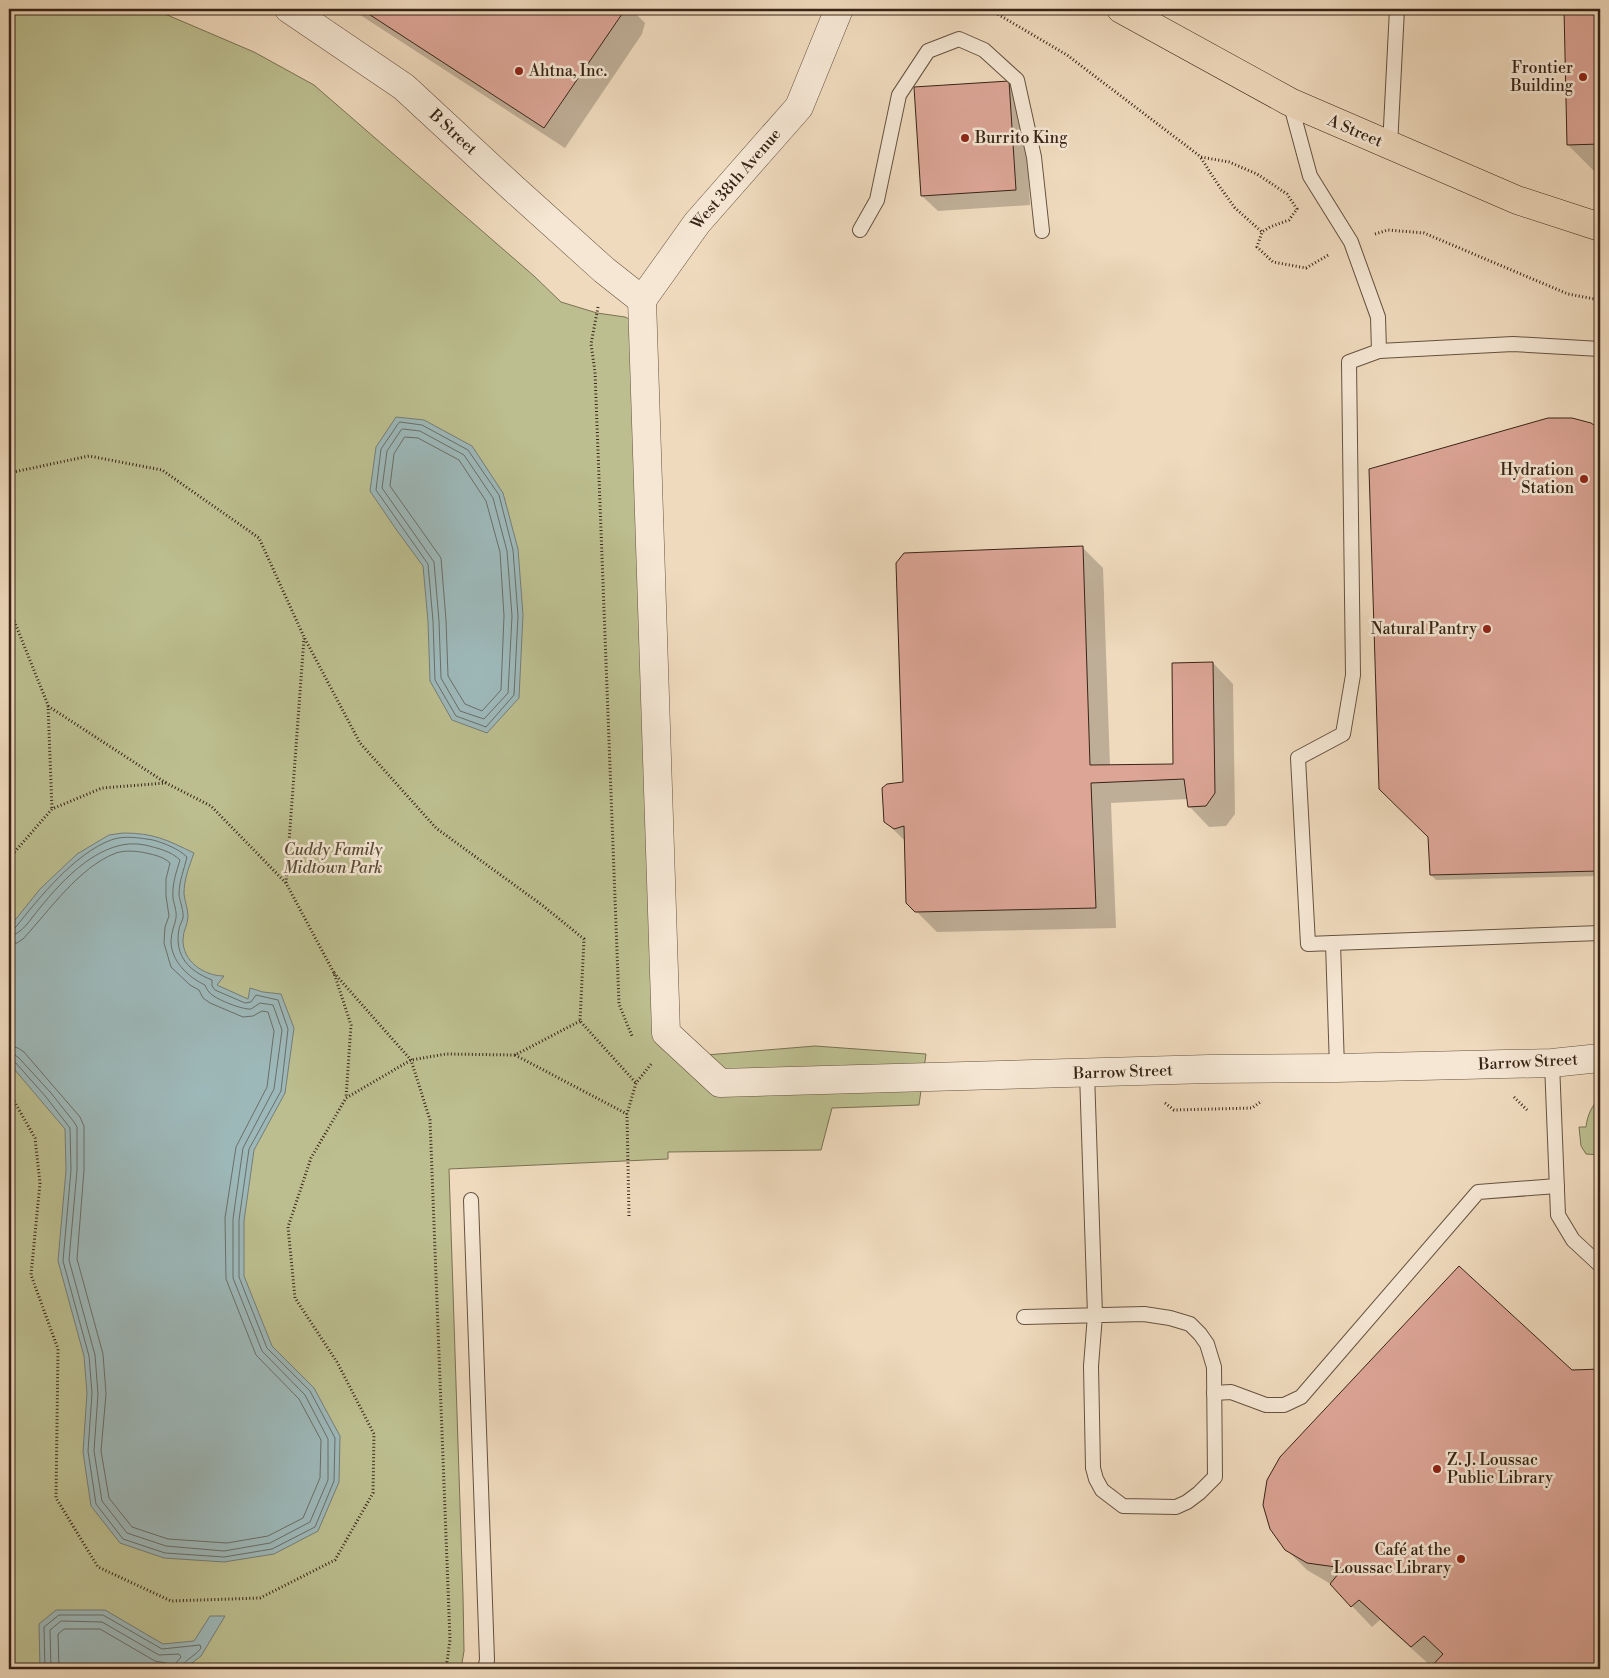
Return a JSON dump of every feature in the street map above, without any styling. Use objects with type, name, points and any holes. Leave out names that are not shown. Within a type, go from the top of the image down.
[{"type":"main road","name":"A Street","points":[[1121,9],[1290,102],[1516,200],[1600,227]]},
{"type":"street","name":"B Street","points":[[289,9],[404,87],[604,270]]},
{"type":"street","name":"West 38th Avenue","points":[[642,300],[697,223],[798,106],[839,9]]},
{"type":"street","points":[[604,270],[642,300],[666,1033]]},
{"type":"street","name":"Barrow Street","points":[[666,1033],[720,1083],[1209,1069],[1552,1063],[1600,1058]]},
{"type":"lane","points":[[1390,146],[1397,9]]},
{"type":"lane","points":[[860,230],[877,200],[899,95],[928,51],[959,39],[984,50],[1017,80],[1034,157],[1042,231]]},
{"type":"lane","points":[[1290,102],[1310,176],[1351,242],[1378,317],[1379,351]]},
{"type":"lane","points":[[1600,349],[1513,344],[1379,351],[1349,362],[1353,675],[1343,734],[1298,758],[1308,944],[1600,933]]},
{"type":"lane","points":[[1333,943],[1337,1068]]},
{"type":"lane","points":[[1552,1063],[1558,1215],[1573,1240],[1600,1265]]},
{"type":"lane","points":[[1024,1317],[1096,1315],[1144,1314],[1170,1318],[1190,1324],[1207,1344],[1214,1367],[1215,1477],[1187,1502],[1176,1507],[1123,1506],[1102,1490],[1092,1468],[1091,1366],[1096,1315],[1087,1073]]},
{"type":"lane","points":[[1214,1393],[1231,1392],[1266,1405],[1284,1405],[1301,1397],[1478,1192],[1557,1186]]},
{"type":"lane","points":[[471,1200],[488,1660],[485,1669]]},
{"type":"path","points":[[989,9],[1067,55],[1201,158],[1216,183],[1235,208],[1262,232]]},
{"type":"path","points":[[1201,158],[1229,162],[1257,174],[1288,194],[1297,209],[1289,220],[1262,232],[1257,247],[1273,262],[1306,268],[1351,242],[1388,230],[1424,233],[1568,294],[1600,300]]},
{"type":"path","points":[[604,270],[591,344],[596,372],[619,1004],[636,1043]]},
{"type":"path","points":[[9,472],[89,456],[162,470],[259,538],[304,638],[360,743],[436,828],[542,905],[584,939],[580,1021],[636,1083]]},
{"type":"path","points":[[9,608],[48,705],[52,809]]},
{"type":"path","points":[[286,883],[304,638]]},
{"type":"path","points":[[9,1092],[35,1138],[40,1183],[31,1275],[58,1349],[56,1498],[98,1567],[171,1601],[242,1599],[260,1598],[335,1560],[373,1493],[374,1434],[337,1362],[296,1298],[288,1227],[310,1158],[346,1098],[351,1025],[334,974],[286,883],[211,806],[166,783],[48,705]]},
{"type":"path","points":[[9,861],[12,855],[52,809],[102,788],[166,783]]},
{"type":"path","points":[[334,974],[411,1060],[430,1120],[450,1640],[446,1669]]},
{"type":"path","points":[[515,1055],[580,1021]]},
{"type":"path","points":[[629,1216],[627,1114],[636,1083],[650,1066],[666,1033]]},
{"type":"path","points":[[346,1098],[411,1060],[446,1054],[515,1055],[627,1114]]},
{"type":"path","points":[[646,1058],[650,1066]]},
{"type":"path","points":[[1509,1095],[1516,1098],[1531,1114]]},
{"type":"path","points":[[1160,1098],[1174,1110],[1252,1108],[1265,1100]]},
{"type":"green space","name":"Cuddy Family Midtown Park","points":[[9,9],[144,9],[165,14],[254,52],[314,85],[534,276],[561,302],[597,313],[625,317],[633,321],[664,1043],[682,1057],[815,1046],[926,1054],[919,1105],[832,1108],[821,1150],[668,1152],[668,1159],[449,1169],[463,1596],[464,1651],[461,1669],[9,1669]]},
{"type":"green space","points":[[1600,1098],[1600,1155],[1586,1154],[1581,1146],[1579,1127],[1586,1127],[1590,1111]]},
{"type":"water","points":[[396,417],[424,420],[472,446],[503,493],[518,549],[523,615],[519,698],[487,733],[452,720],[430,681],[428,621],[423,566],[370,491],[376,447]]},
{"type":"water","points":[[123,833],[143,834],[160,838],[194,853],[184,889],[188,911],[183,939],[186,954],[202,970],[224,976],[217,985],[248,999],[250,988],[281,994],[294,1028],[285,1093],[254,1150],[244,1221],[244,1276],[272,1346],[314,1388],[340,1436],[339,1482],[318,1531],[274,1554],[224,1562],[164,1558],[120,1543],[91,1506],[83,1452],[87,1393],[84,1356],[58,1261],[66,1170],[65,1129],[9,1063],[9,929],[40,889],[77,854],[109,835]]},
{"type":"water","points":[[56,1610],[105,1610],[163,1644],[194,1641],[210,1616],[225,1616],[201,1656],[184,1669],[40,1669],[39,1624]]},
{"type":"building","name":"Ahtna, Inc.","points":[[361,9],[623,9],[622,14],[544,128]]},
{"type":"building","name":"Frontier Building","points":[[1564,9],[1600,9],[1600,144],[1567,145]]},
{"type":"building","name":"Burrito King","points":[[1009,81],[1016,190],[921,196],[914,87]]},
{"type":"building","name":"Natural Pantry","points":[[1548,418],[1572,418],[1591,423],[1600,429],[1600,871],[1430,875],[1428,837],[1379,789],[1369,469]]},
{"type":"building","points":[[1083,546],[1090,765],[1173,764],[1172,663],[1213,662],[1215,793],[1206,806],[1188,807],[1184,779],[1091,783],[1096,908],[915,912],[906,903],[904,826],[894,829],[884,822],[882,788],[887,784],[903,782],[896,563],[904,553]]},
{"type":"building","name":"Z. J. Loussac Public Library","points":[[1459,1266],[1572,1370],[1600,1369],[1600,1669],[1429,1669],[1443,1654],[1424,1636],[1411,1647],[1359,1600],[1351,1607],[1330,1584],[1343,1568],[1307,1563],[1285,1550],[1270,1529],[1263,1505],[1267,1480],[1280,1457]]},
{"type":"place","name":"Ahtna, Inc.","points":[[519,71]]},
{"type":"place","name":"Frontier Building","points":[[1583,77]]},
{"type":"place","name":"Burrito King","points":[[965,138]]},
{"type":"place","name":"Hydration Station","points":[[1584,479]]},
{"type":"place","name":"Natural Pantry","points":[[1487,629]]},
{"type":"place","name":"Z. J. Loussac Public Library","points":[[1437,1469]]},
{"type":"place","name":"Café at the Loussac Library","points":[[1461,1559]]}]
